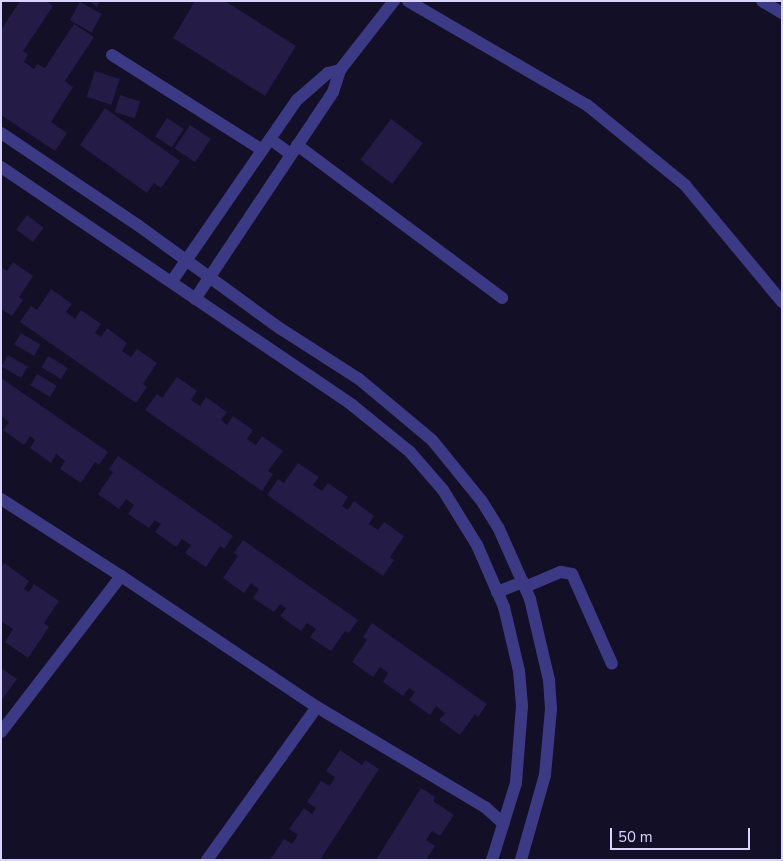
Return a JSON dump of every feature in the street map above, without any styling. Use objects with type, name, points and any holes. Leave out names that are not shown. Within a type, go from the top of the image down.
[{"type":"street","points":[[195,299],[333,92],[340,70],[394,1]]},
{"type":"street","points":[[408,1],[587,105],[685,185],[782,302]]},
{"type":"street","points":[[762,1],[782,13]]},
{"type":"street","points":[[112,55],[262,150]]},
{"type":"street","points":[[172,281],[262,150],[314,83],[328,73],[340,70]]},
{"type":"street","points":[[1,133],[186,259],[281,329],[359,379],[432,440],[481,500],[524,584],[540,635],[551,710],[545,775],[521,860]]},
{"type":"street","points":[[270,139],[294,149],[502,298]]},
{"type":"street","points":[[1,167],[172,281],[195,299],[352,406],[428,469],[459,513],[497,592],[512,636],[522,706],[516,783],[492,860]]},
{"type":"street","points":[[1,499],[121,576],[317,707],[485,807],[504,824]]},
{"type":"street","points":[[497,592],[561,572],[572,574],[612,664]]},
{"type":"street","points":[[1,732],[121,576]]},
{"type":"street","points":[[207,860],[317,707]]},
{"type":"building","points":[[20,1],[46,1],[53,6],[23,51],[28,54],[24,62],[34,69],[37,64],[45,68],[74,24],[94,37],[65,81],[73,87],[51,122],[67,133],[55,151],[1,115],[1,30]]},
{"type":"building","points":[[89,1],[100,1],[97,7]]},
{"type":"building","points":[[195,1],[225,1],[296,46],[265,96],[173,38]]},
{"type":"building","points":[[80,2],[102,14],[92,32],[70,20]]},
{"type":"building","points":[[95,71],[120,79],[111,105],[87,97]]},
{"type":"building","points":[[120,95],[140,101],[135,118],[115,112]]},
{"type":"building","points":[[105,108],[180,161],[161,188],[154,183],[147,193],[80,145]]},
{"type":"building","points":[[167,118],[184,129],[172,147],[155,136]]},
{"type":"building","points":[[391,119],[423,143],[392,184],[360,160]]},
{"type":"building","points":[[190,125],[211,139],[195,162],[174,148]]},
{"type":"building","points":[[27,215],[44,228],[33,242],[16,229]]},
{"type":"building","points":[[13,262],[33,276],[19,297],[23,300],[12,316],[1,309],[1,267],[7,271]]},
{"type":"building","points":[[51,289],[72,304],[66,312],[75,319],[81,310],[101,324],[95,333],[101,337],[107,328],[127,343],[122,351],[131,357],[137,349],[157,363],[143,384],[147,387],[136,403],[20,322],[31,306],[37,310]]},
{"type":"building","points":[[21,333],[41,345],[34,356],[14,344]]},
{"type":"building","points":[[8,355],[28,367],[21,378],[1,366]]},
{"type":"building","points":[[48,356],[68,368],[61,379],[41,367]]},
{"type":"building","points":[[37,374],[57,386],[50,397],[30,385]]},
{"type":"building","points":[[177,377],[197,391],[191,400],[200,406],[206,397],[227,412],[221,420],[227,425],[233,416],[253,430],[247,439],[256,445],[262,436],[283,451],[268,471],[273,474],[262,491],[145,410],[157,394],[162,398]]},
{"type":"building","points":[[1,378],[108,452],[99,465],[95,462],[81,483],[60,469],[65,461],[56,454],[51,463],[30,448],[35,440],[30,436],[24,445],[3,430],[9,422],[1,416]]},
{"type":"building","points":[[118,456],[233,536],[224,549],[220,546],[206,567],[185,553],[191,545],[182,539],[176,547],[155,532],[161,524],[155,520],[149,528],[128,514],[134,505],[126,499],[119,509],[98,494],[113,472],[109,469]]},
{"type":"building","points":[[298,463],[319,477],[313,485],[322,491],[328,483],[348,497],[342,506],[348,510],[354,501],[374,516],[369,524],[378,530],[384,522],[404,536],[390,557],[394,560],[383,576],[267,495],[278,479],[284,483]]},
{"type":"building","points":[[243,540],[358,620],[349,633],[345,631],[331,651],[310,637],[316,629],[307,623],[301,631],[280,616],[286,608],[280,604],[274,612],[253,598],[259,589],[251,583],[244,593],[223,578],[238,556],[234,553]]},
{"type":"building","points":[[4,563],[29,581],[24,589],[29,592],[34,584],[59,601],[44,623],[49,627],[28,658],[5,642],[13,629],[1,621],[1,568]]},
{"type":"building","points":[[372,623],[487,704],[478,717],[475,714],[460,735],[439,720],[445,713],[436,706],[430,715],[409,700],[415,692],[409,688],[403,696],[383,682],[388,673],[380,667],[373,677],[352,662],[367,640],[363,637]]},
{"type":"building","points":[[1,668],[17,679],[1,701]]},
{"type":"building","points":[[340,750],[362,765],[365,760],[379,769],[320,860],[270,860],[284,839],[292,844],[298,835],[289,829],[304,808],[312,814],[316,808],[307,802],[321,781],[330,786],[335,777],[326,771]]},
{"type":"building","points":[[421,788],[435,797],[433,801],[454,815],[440,836],[432,831],[426,840],[435,846],[426,860],[376,860]]}]
